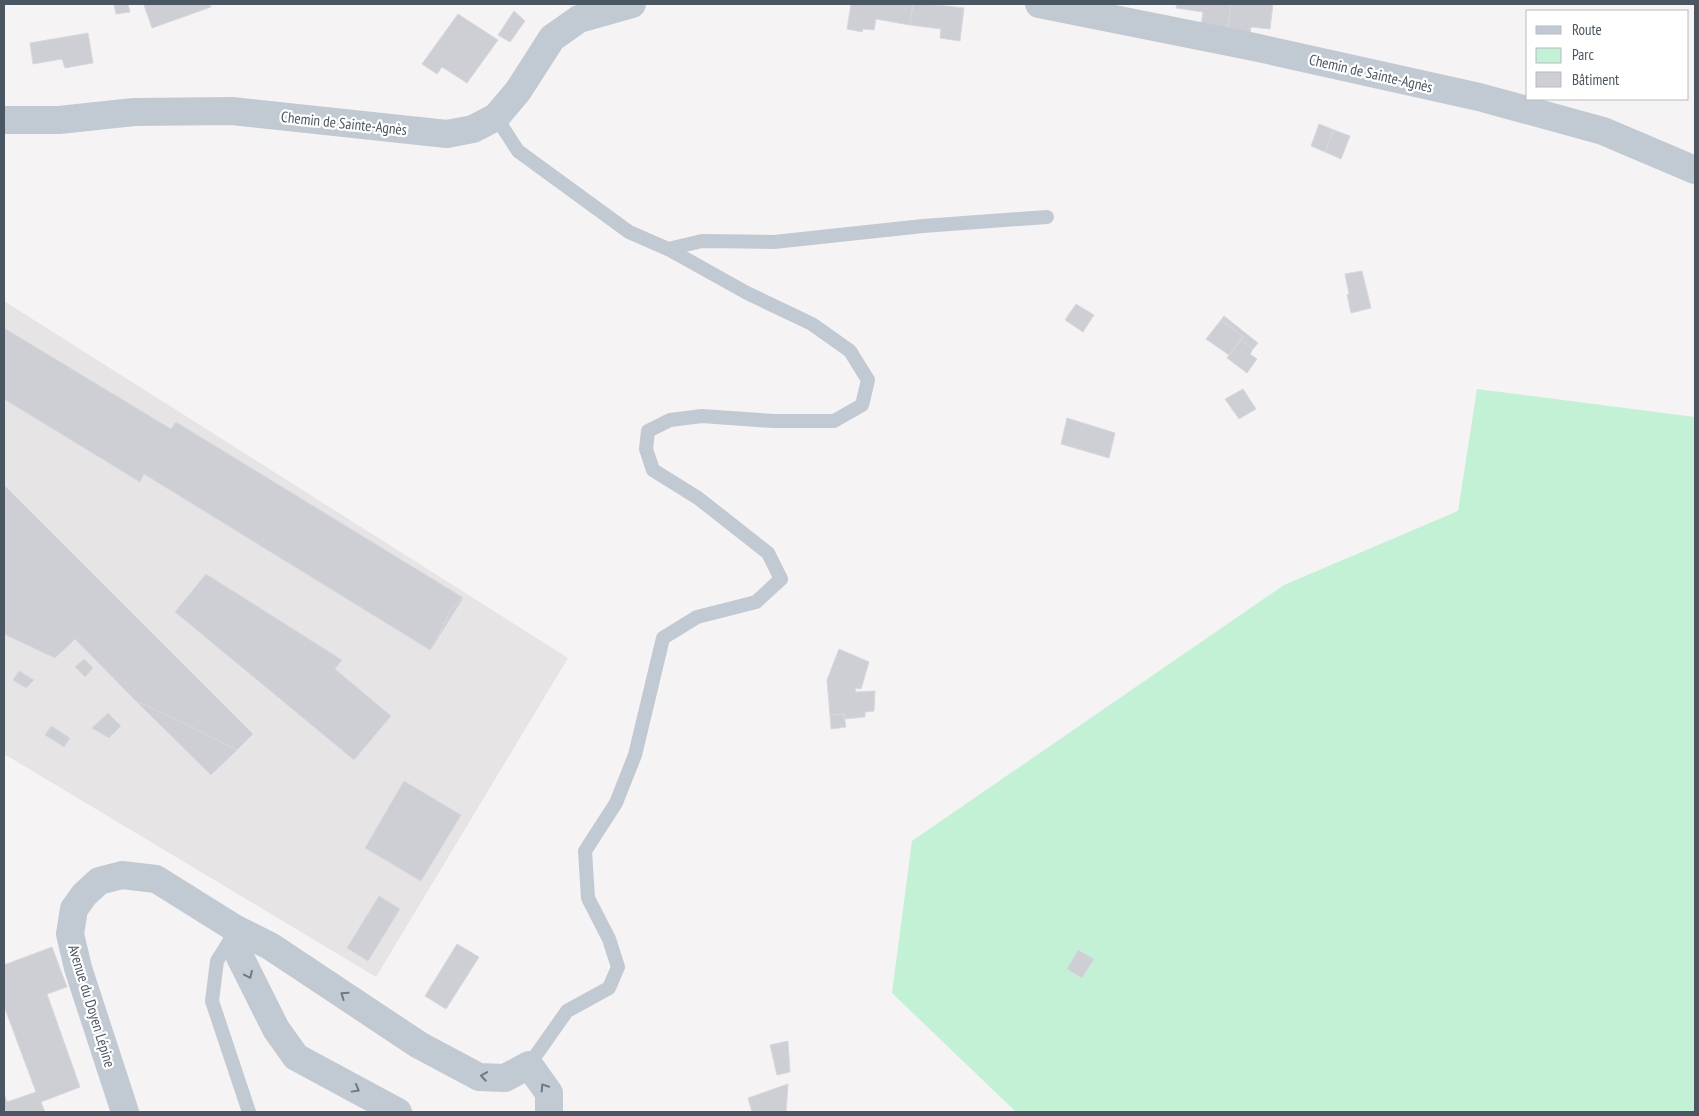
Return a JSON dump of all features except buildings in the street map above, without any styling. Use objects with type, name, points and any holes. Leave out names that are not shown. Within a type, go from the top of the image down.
[{"type":"street","name":"Chemin de Sainte-Agnès","points":[[4,120],[60,120],[134,112],[232,110],[447,134],[473,129],[496,118],[518,91],[552,38],[579,19],[632,4]]},
{"type":"street","name":"Chemin de Sainte-Agnès","points":[[1039,4],[1245,45],[1478,97],[1603,132],[1695,170]]},
{"type":"street","name":"Avenue du Doyen Lépine","points":[[125,1112],[78,968],[70,934],[74,909],[84,896],[99,881],[122,875],[156,879],[236,929],[270,946],[419,1045],[480,1077],[505,1078],[529,1065]]},
{"type":"street","points":[[236,929],[240,957],[276,1029],[296,1057],[398,1112]]},
{"type":"street","points":[[529,1065],[549,1093],[549,1112]]},
{"type":"lane","points":[[496,118],[518,151],[629,232],[812,324],[850,351],[868,380],[862,405],[834,422],[773,422],[702,416],[670,420],[648,431],[646,449],[653,470],[698,498],[768,553],[781,579],[756,602],[697,617],[663,638],[635,755],[616,803],[585,851],[588,898],[609,939],[618,967],[609,988],[567,1011],[529,1065]]},
{"type":"lane","points":[[668,250],[702,241],[774,242],[923,226],[1047,217]]},
{"type":"lane","points":[[236,929],[217,961],[212,1001],[249,1112]]},
{"type":"shaded area","points":[[4,301],[568,658],[376,977],[4,754]]},
{"type":"green space","points":[[1477,389],[1695,417],[1695,1112],[1016,1112],[892,993],[912,841],[1284,585],[1458,511]]}]
